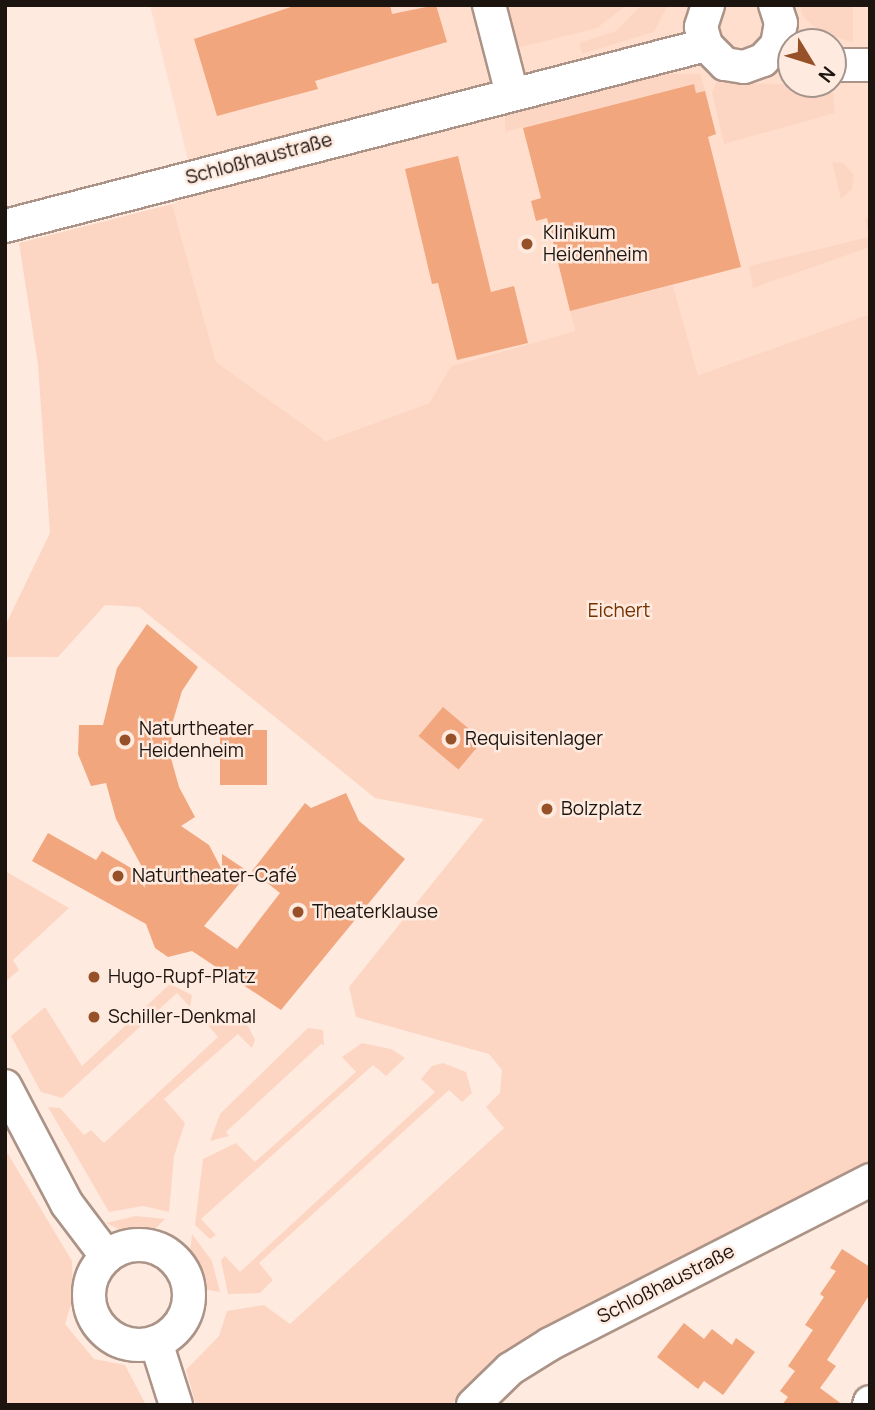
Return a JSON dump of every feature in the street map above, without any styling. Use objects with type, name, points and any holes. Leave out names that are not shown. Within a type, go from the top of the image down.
[{"type":"street","points":[[489,5],[512,94]]},
{"type":"street","points":[[708,5],[701,27],[706,46],[731,65],[751,66],[777,45]]},
{"type":"street","name":"Schloßhaustraße","points":[[5,226],[706,46]]},
{"type":"street","points":[[847,64],[870,65]]},
{"type":"street","points":[[5,1086],[67,1204],[107,1257]]},
{"type":"street","name":"Schloßhaustraße","points":[[473,1405],[510,1369],[550,1345],[870,1180]]},
{"type":"street","points":[[145,1246],[163,1252],[183,1273],[188,1286],[185,1314],[169,1335],[156,1342],[128,1344],[114,1338],[97,1322],[90,1287],[107,1257],[126,1247],[145,1246]]},
{"type":"street","points":[[156,1342],[176,1405]]},
{"type":"shaded area","name":"Klinikum Heidenheim","points":[[150,5],[870,5],[870,314],[698,375],[673,285],[571,311],[575,331],[451,366],[429,403],[326,441],[216,363],[172,204],[196,193]]},
{"type":"green space","points":[[506,5],[627,5],[597,28],[517,48]]},
{"type":"green space","points":[[641,5],[668,5],[654,32],[582,54],[579,43],[616,31]]},
{"type":"green space","points":[[799,5],[853,5],[853,42],[847,40],[847,28],[815,28],[804,18]]},
{"type":"green space","points":[[647,74],[701,74],[705,91],[696,93],[693,84],[505,132],[505,112]]},
{"type":"green space","points":[[716,82],[777,84],[777,98],[833,98],[835,113],[724,144],[712,93]]},
{"type":"green space","points":[[832,162],[844,163],[854,175],[852,189],[841,199]]},
{"type":"green space","name":"Eichert","points":[[172,204],[216,362],[326,441],[429,403],[451,366],[575,331],[570,311],[673,285],[698,375],[870,314],[870,1162],[534,1334],[500,1355],[451,1405],[196,1405],[186,1370],[219,1336],[227,1311],[264,1305],[290,1324],[504,1128],[486,1107],[500,1093],[502,1070],[489,1054],[356,1017],[349,987],[484,819],[375,798],[139,607],[105,605],[58,657],[5,657],[5,626],[50,533],[38,365],[19,243]]},
{"type":"green space","points":[[870,217],[870,247],[753,288],[749,266],[869,237],[865,218]]},
{"type":"green space","points":[[5,871],[69,908],[13,960],[19,970],[5,982]]},
{"type":"green space","points":[[170,984],[192,995],[190,1007],[177,993],[62,1098],[41,1092],[11,1036],[45,1007],[82,1066]]},
{"type":"green space","points":[[220,1015],[248,1026],[255,1040],[252,1048],[238,1034],[164,1099],[185,1123],[174,1156],[169,1212],[143,1206],[109,1212],[48,1107],[60,1108],[84,1135],[91,1130],[104,1143],[218,1037],[207,1024]]},
{"type":"green space","points":[[308,1028],[323,1030],[324,1046],[321,1044],[226,1132],[229,1136],[210,1141],[220,1114]]},
{"type":"green space","points":[[362,1043],[391,1049],[405,1058],[386,1076],[373,1065],[201,1219],[216,1235],[210,1239],[195,1225],[203,1159],[236,1143],[255,1162],[356,1072],[342,1057]]},
{"type":"green space","points":[[443,1063],[466,1072],[472,1093],[462,1102],[449,1090],[259,1263],[273,1280],[260,1293],[228,1294],[221,1260],[225,1256],[240,1272],[435,1092],[421,1079],[432,1066]]},
{"type":"green space","points":[[5,1149],[72,1261],[73,1298],[65,1324],[94,1359],[125,1365],[146,1405],[5,1405]]},
{"type":"green space","points":[[136,1216],[165,1219],[149,1235],[135,1237],[106,1223]]},
{"type":"green space","points":[[192,1234],[212,1261],[220,1292],[198,1288],[189,1264]]},
{"type":"building","points":[[297,5],[390,5],[392,14],[436,5],[447,42],[315,81],[318,89],[217,116],[194,39]]},
{"type":"building","points":[[694,84],[696,93],[705,91],[716,134],[708,137],[741,267],[570,311],[547,218],[536,221],[531,201],[541,198],[523,128]]},
{"type":"building","points":[[458,156],[491,292],[514,286],[528,343],[457,360],[438,283],[432,284],[405,169]]},
{"type":"building","points":[[147,624],[198,667],[182,691],[172,724],[171,758],[179,787],[195,817],[181,826],[209,845],[222,870],[222,854],[249,872],[204,926],[237,949],[280,893],[252,871],[305,803],[311,808],[346,793],[359,821],[405,859],[281,1010],[192,951],[168,957],[155,948],[146,924],[32,861],[48,833],[96,860],[102,851],[148,878],[116,819],[106,783],[91,786],[78,754],[79,725],[103,725],[117,668]]},
{"type":"building","name":"Requisitenlager","points":[[443,707],[483,740],[458,770],[419,736]]},
{"type":"building","points":[[220,730],[267,730],[267,785],[220,785]]},
{"type":"building","points":[[842,1249],[870,1267],[870,1294],[827,1360],[836,1366],[820,1388],[843,1405],[782,1405],[788,1397],[780,1391],[795,1371],[788,1366],[813,1330],[805,1325],[824,1297],[820,1294],[836,1271],[830,1268]]},
{"type":"building","points":[[684,1323],[704,1339],[712,1329],[732,1345],[736,1338],[755,1352],[723,1395],[704,1381],[698,1389],[657,1357]]},
{"type":"place","name":"Klinikum Heidenheim","points":[[527,244]]},
{"type":"place","name":"Requisitenlager","points":[[451,739]]},
{"type":"place","name":"Naturtheater Heidenheim","points":[[125,740]]},
{"type":"place","name":"Bolzplatz","points":[[547,809]]},
{"type":"place","name":"Naturtheater-Café","points":[[118,876]]},
{"type":"place","name":"Theaterklause","points":[[298,912]]},
{"type":"place","name":"Hugo-Rupf-Platz","points":[[94,977]]},
{"type":"place","name":"Schiller-Denkmal","points":[[94,1017]]}]
